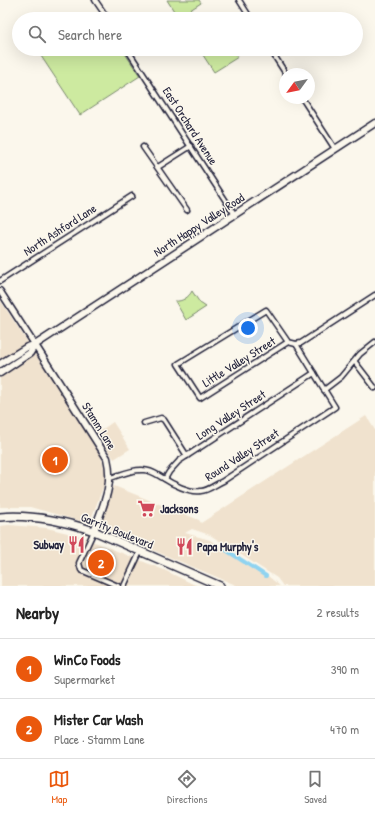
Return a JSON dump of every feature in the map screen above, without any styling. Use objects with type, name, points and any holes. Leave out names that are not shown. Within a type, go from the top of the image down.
[{"type":"main road","name":"North Happy Valley Road","points":[[0,364],[27,347],[35,345],[375,122]]},
{"type":"main road","name":"North Happy Valley Road","points":[[0,373],[30,353],[35,345]]},
{"type":"main road","name":"Stamm Lane","points":[[35,345],[107,458],[110,478],[109,488],[94,531]]},
{"type":"main road","name":"Garrity Boulevard","points":[[0,518],[24,517],[58,521],[94,531],[220,586]]},
{"type":"street","points":[[95,0],[103,12]]},
{"type":"street","points":[[239,0],[247,12]]},
{"type":"street","name":"East Orchard Avenue","points":[[132,56],[235,215]]},
{"type":"street","points":[[274,56],[282,68]]},
{"type":"street","points":[[306,104],[335,149]]},
{"type":"street","points":[[158,167],[191,146]]},
{"type":"street","points":[[143,147],[187,210]]},
{"type":"street","name":"North Ashford Lane","points":[[0,281],[132,196]]},
{"type":"street","name":"Stamm Lane","points":[[0,291],[35,345]]},
{"type":"street","points":[[288,342],[296,344],[301,343],[375,295]]},
{"type":"street","name":"Little Valley Street","points":[[266,310],[288,342],[200,398],[178,364],[266,310]]},
{"type":"street","points":[[296,344],[324,390],[341,377],[355,362],[360,354],[375,342]]},
{"type":"street","points":[[355,362],[375,388]]},
{"type":"street","name":"Long Valley Street","points":[[165,479],[169,472],[187,456],[314,373]]},
{"type":"street","name":"Round Valley Street","points":[[110,478],[137,470],[144,470],[152,471],[165,479],[192,490],[200,492],[206,490],[335,406],[324,390]]},
{"type":"street","points":[[144,423],[161,418],[164,420],[187,456]]},
{"type":"street","name":"Stamm Lane","points":[[94,531],[79,563],[79,568],[80,570],[118,586]]},
{"type":"street","points":[[124,586],[140,552]]},
{"type":"shaded area","points":[[0,300],[100,453],[105,471],[105,482],[90,522],[87,523],[30,507],[0,507]]},
{"type":"shaded area","points":[[366,416],[375,430],[375,586],[283,586],[277,578],[210,535],[192,529],[185,533],[210,540],[250,568],[266,577],[268,576],[280,586],[238,586],[148,548],[132,539],[105,528],[102,523],[114,486],[199,520],[201,523]]},
{"type":"shaded area","points":[[113,422],[130,449],[114,459],[97,433]]},
{"type":"shaded area","points":[[9,525],[47,528],[80,536],[164,570],[197,586],[1,586],[0,526]]},
{"type":"green space","points":[[167,0],[199,0],[201,3],[187,12],[175,12]]},
{"type":"green space","points":[[41,56],[127,56],[140,76],[80,115]]},
{"type":"green space","points":[[204,56],[237,56],[238,57],[214,72]]},
{"type":"green space","points":[[192,291],[200,303],[206,307],[186,320],[175,301],[185,299]]},
{"type":"waterway","points":[[226,550],[266,576]]},
{"type":"place","name":"WinCo Foods","points":[[55,460]]},
{"type":"place","name":"Jacksons","points":[[147,509]]},
{"type":"place","name":"Subway","points":[[77,545]]},
{"type":"place","name":"Papa Murphy's","points":[[184,547]]},
{"type":"place","name":"Mister Car Wash","points":[[101,563]]}]
